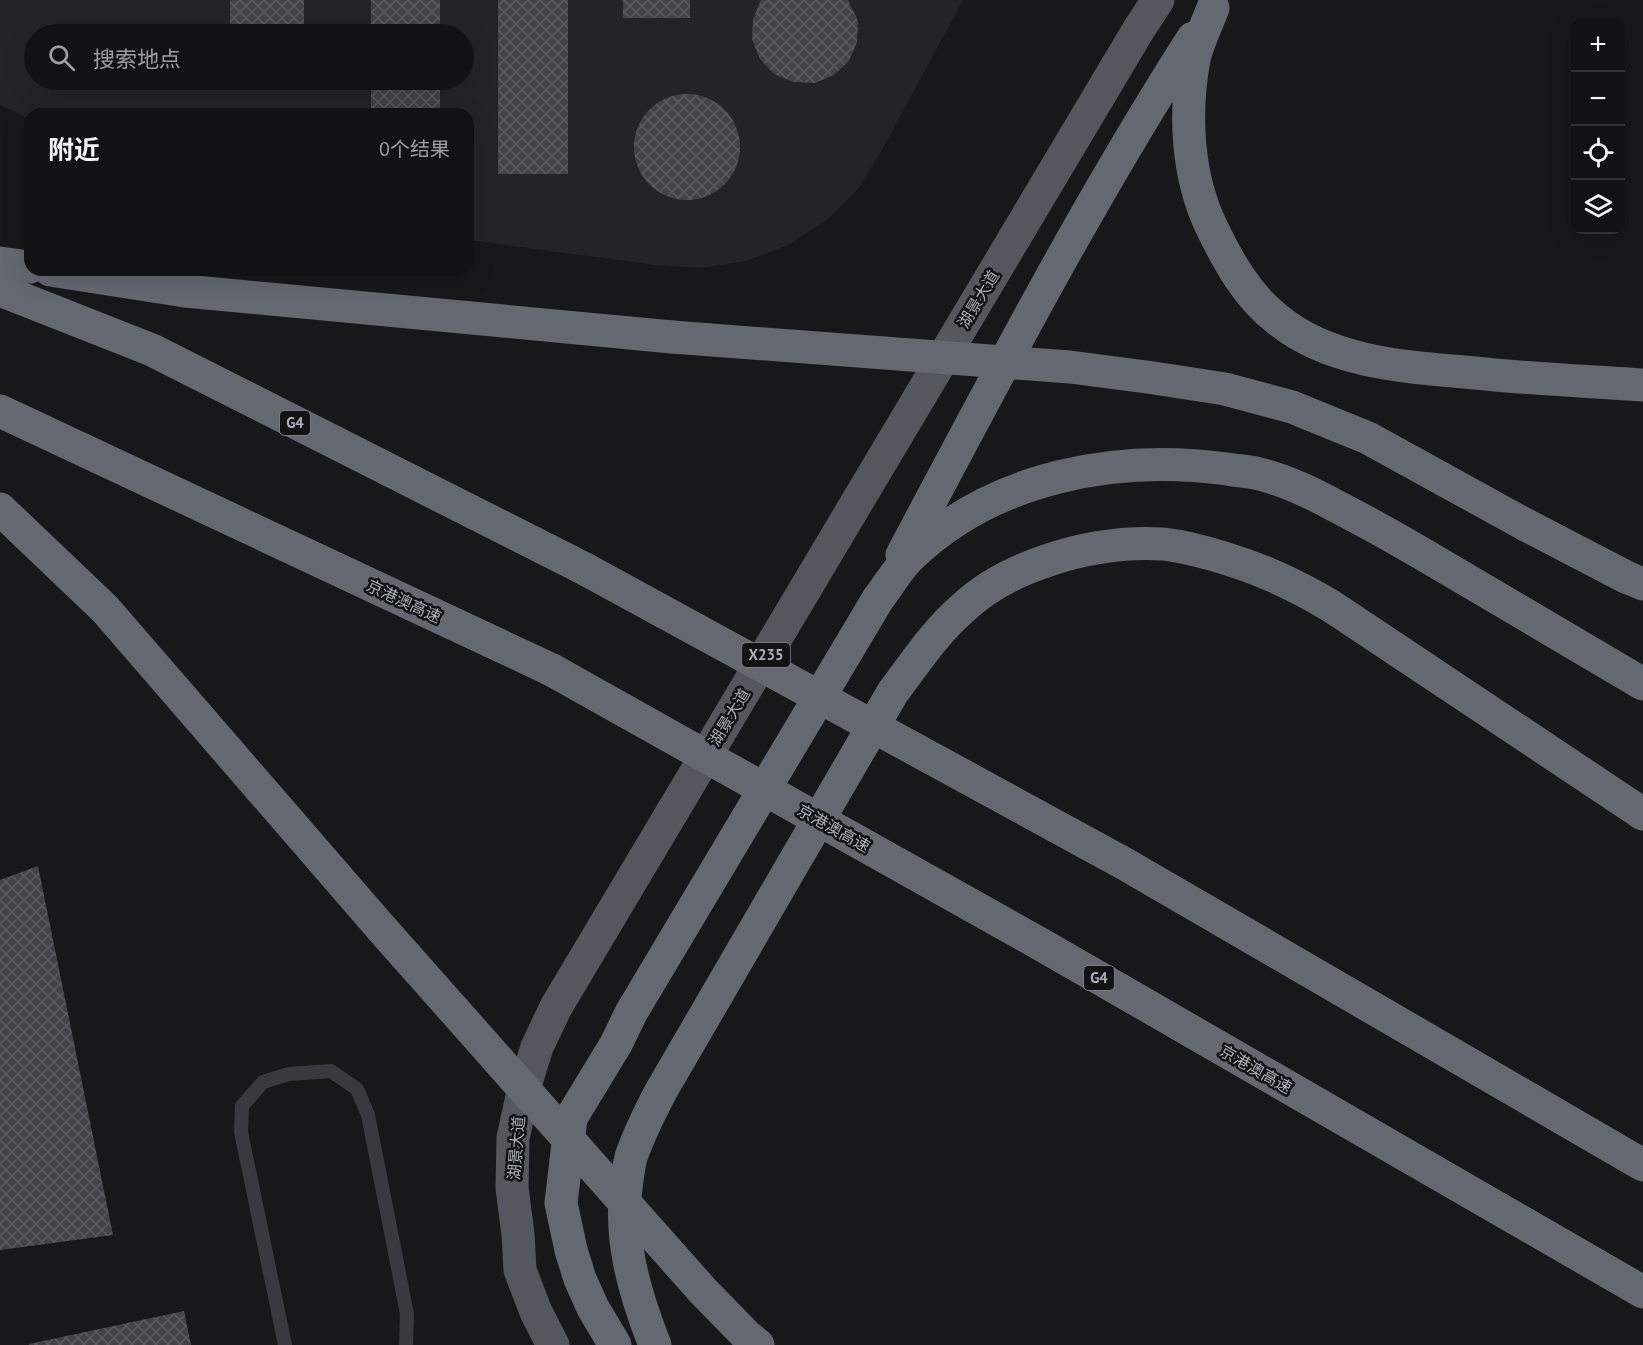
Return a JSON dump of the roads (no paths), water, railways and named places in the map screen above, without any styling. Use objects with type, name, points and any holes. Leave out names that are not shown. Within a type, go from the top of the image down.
[{"type":"highway","points":[[1216,4],[1195,57],[1192,77],[1188,107],[1192,165],[1204,212],[1226,258],[1254,297],[1277,320],[1306,338],[1338,352],[1403,366],[1515,377],[1643,385]]},
{"type":"highway","points":[[615,1345],[592,1308],[580,1279],[561,1203],[571,1118],[616,1044],[631,1013],[878,599],[1034,307],[1157,95],[1216,4]]},
{"type":"highway","points":[[0,263],[24,266]]},
{"type":"highway","points":[[89,276],[185,291],[672,337],[1070,367],[1225,389],[1292,406],[1368,438],[1526,525],[1643,584]]},
{"type":"highway","name":"G4","points":[[0,290],[152,350],[585,569],[1125,864],[1643,1165]]},
{"type":"highway","name":"京港澳高速","points":[[0,411],[552,670],[1042,945],[1643,1292]]},
{"type":"highway","points":[[878,599],[910,557],[945,527],[987,503],[1027,485],[1111,468],[1161,464],[1211,467],[1259,474],[1303,489],[1391,536],[1643,684]]},
{"type":"highway","points":[[0,509],[105,609],[382,928],[703,1291],[758,1345]]},
{"type":"highway","points":[[654,1345],[633,1281],[626,1246],[624,1213],[631,1159],[645,1124],[661,1091],[893,692],[916,660],[963,607],[989,587],[1013,574],[1068,554],[1102,547],[1142,544],[1163,544],[1194,549],[1266,572],[1299,587],[1331,606],[1643,814]]},
{"type":"main road","name":"湖景大道","points":[[553,1345],[536,1312],[520,1270],[512,1188],[513,1138],[523,1092],[537,1047],[556,1007],[1126,50],[1158,0]]},
{"type":"lane","points":[[285,1345],[241,1132],[242,1106],[263,1082],[289,1074],[331,1071],[357,1089],[368,1115],[407,1314],[406,1345]]}]
